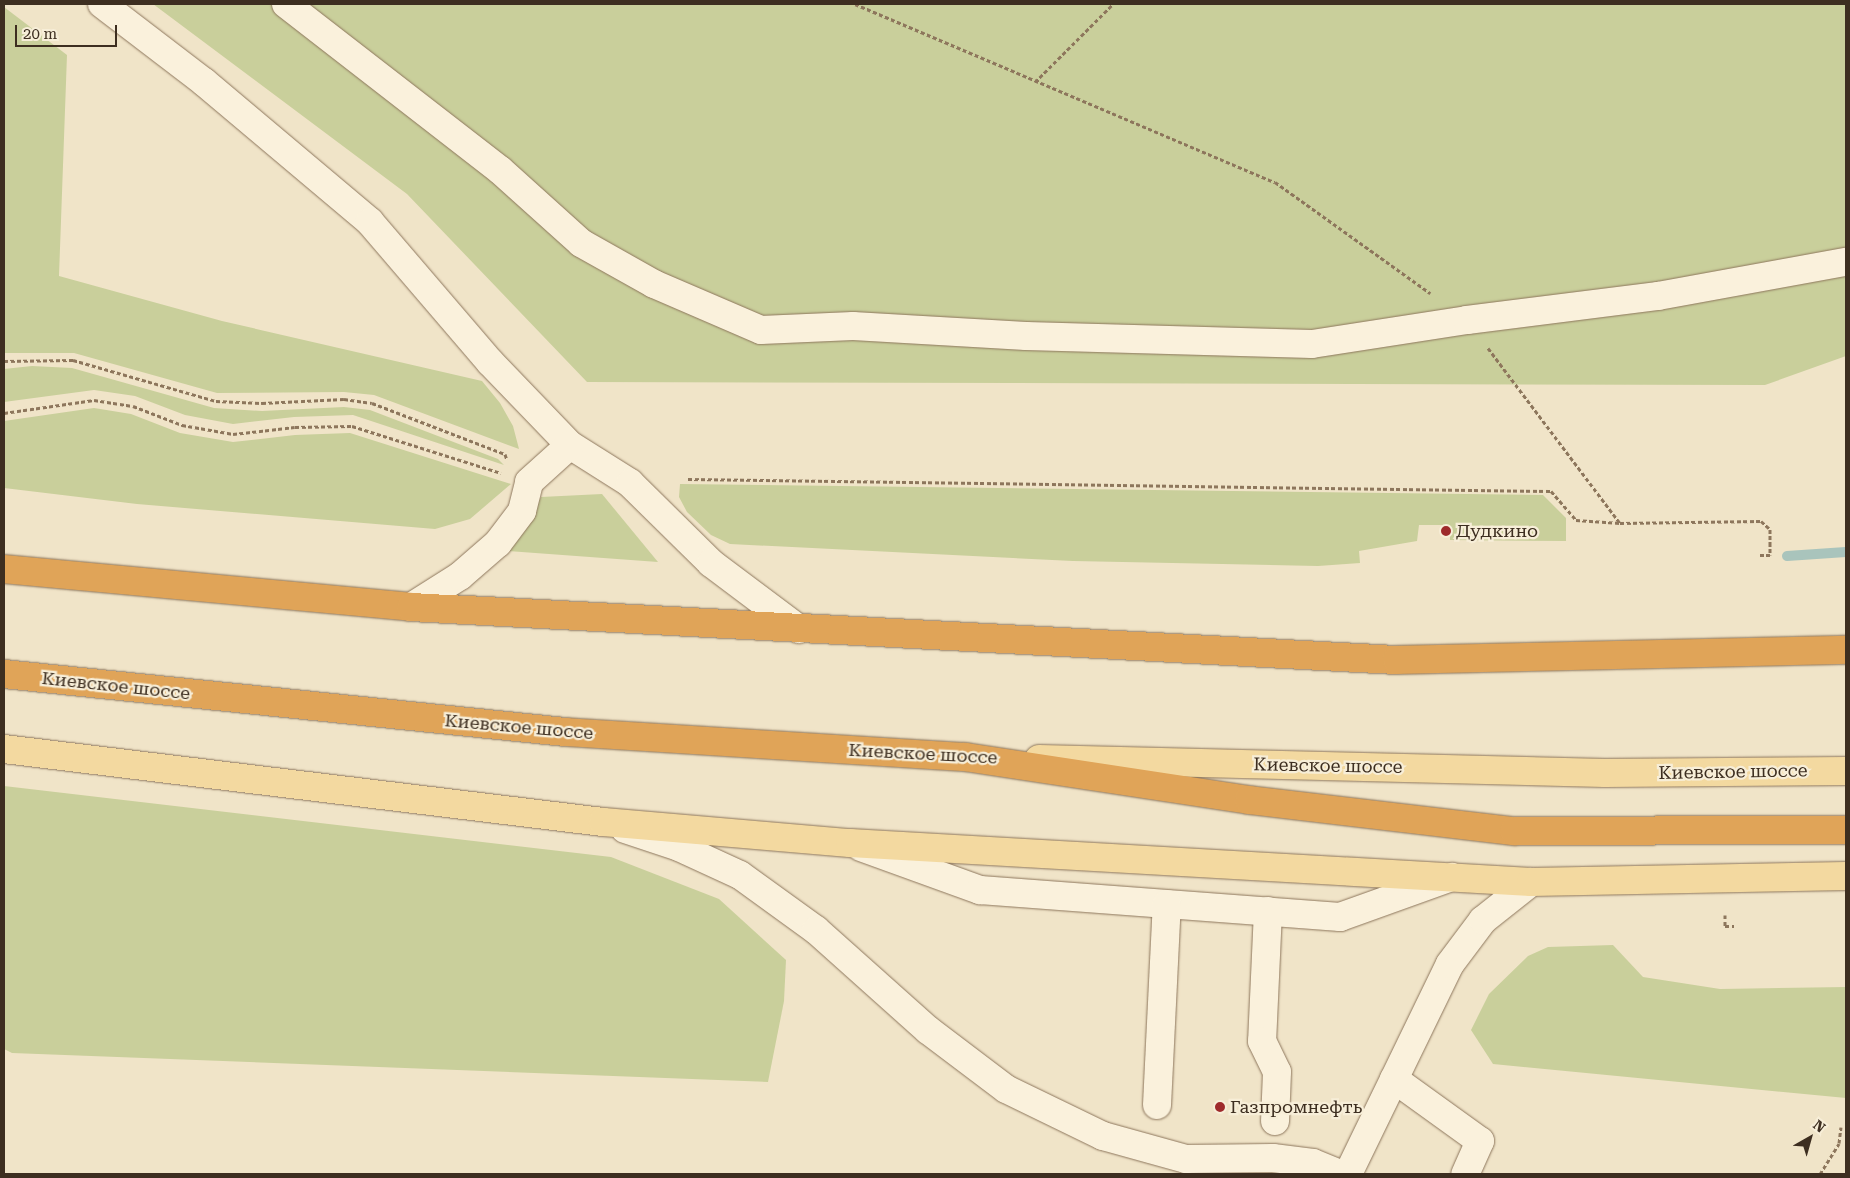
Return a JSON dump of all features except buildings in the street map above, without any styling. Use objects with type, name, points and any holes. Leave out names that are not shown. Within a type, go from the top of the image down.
[{"type":"highway","points":[[4,569],[412,607],[1398,660],[1846,650]]},
{"type":"highway","name":"Киевское шоссе","points":[[4,674],[565,732],[965,757]]},
{"type":"highway","points":[[965,757],[1249,800],[1514,831],[1846,830]]},
{"type":"main road","points":[[4,749],[603,822],[850,843],[1531,882],[1846,876]]},
{"type":"main road","name":"Киевское шоссе","points":[[965,757],[1605,774],[1846,771]]},
{"type":"street","points":[[102,4],[204,82],[370,222],[490,362],[570,445],[630,484],[711,563],[799,629]]},
{"type":"street","points":[[286,4],[500,170],[581,243],[654,284],[761,330],[853,326],[1026,336],[1312,344],[1466,320],[1658,296],[1846,262]]},
{"type":"street","points":[[412,607],[460,576],[498,543],[522,511],[529,482],[570,445]]},
{"type":"street","points":[[603,822],[679,847],[740,875],[816,930],[928,1030],[1006,1089],[1103,1136],[1186,1159],[1273,1158],[1313,1163],[1340,1174]]},
{"type":"street","points":[[850,843],[980,890],[1340,917],[1452,877]]},
{"type":"street","points":[[1348,1174],[1450,964],[1483,920],[1531,882]]},
{"type":"street","points":[[1157,1105],[1168,904]]},
{"type":"street","points":[[1268,911],[1262,1041],[1277,1072],[1275,1121]]},
{"type":"street","points":[[1394,1079],[1480,1141],[1465,1174]]},
{"type":"path","points":[[855,4],[1035,82],[1275,182],[1466,320],[1620,523]]},
{"type":"path","points":[[1035,82],[1113,4]]},
{"type":"path","points":[[4,361],[73,360],[216,401],[262,403],[344,400],[372,403],[505,454],[510,470]]},
{"type":"path","points":[[4,413],[94,400],[133,406],[182,425],[233,434],[295,427],[352,426],[504,474]]},
{"type":"path","points":[[688,479],[1551,491],[1576,520],[1620,523],[1761,521],[1770,529],[1770,555],[1759,555]]},
{"type":"path","points":[[1725,915],[1726,926],[1734,926]]},
{"type":"path","points":[[1820,1174],[1839,1143],[1841,1126]]},
{"type":"green space","points":[[153,4],[1846,4],[1846,356],[1765,385],[587,382],[407,194]]},
{"type":"green space","points":[[4,7],[67,55],[59,276],[222,321],[482,381],[500,403],[513,426],[519,449],[374,395],[344,392],[217,393],[74,353],[4,353]]},
{"type":"green space","points":[[32,366],[72,368],[214,408],[262,411],[344,407],[370,410],[498,459],[504,465],[353,415],[294,417],[233,424],[185,415],[135,396],[94,390],[4,402],[4,369]]},
{"type":"green space","points":[[94,408],[131,414],[180,433],[233,442],[295,435],[350,433],[511,484],[470,519],[435,529],[137,504],[4,488],[4,421]]},
{"type":"green space","points":[[680,484],[1543,495],[1566,518],[1566,541],[1450,540],[1450,525],[1419,525],[1417,541],[1359,551],[1360,563],[1318,566],[1073,561],[730,544],[711,535],[687,512],[679,497]]},
{"type":"green space","points":[[602,494],[658,562],[508,551],[541,497]]},
{"type":"green space","points":[[4,786],[611,857],[719,899],[786,960],[784,1001],[768,1082],[12,1053],[4,1049]]},
{"type":"green space","points":[[1613,945],[1643,977],[1720,989],[1846,987],[1846,1098],[1493,1064],[1471,1030],[1489,994],[1528,956],[1548,947]]},
{"type":"waterway","points":[[1787,556],[1846,552]]},
{"type":"place","name":"Дудкино","points":[[1446,531]]},
{"type":"place","name":"Газпромнефть","points":[[1220,1107]]}]
